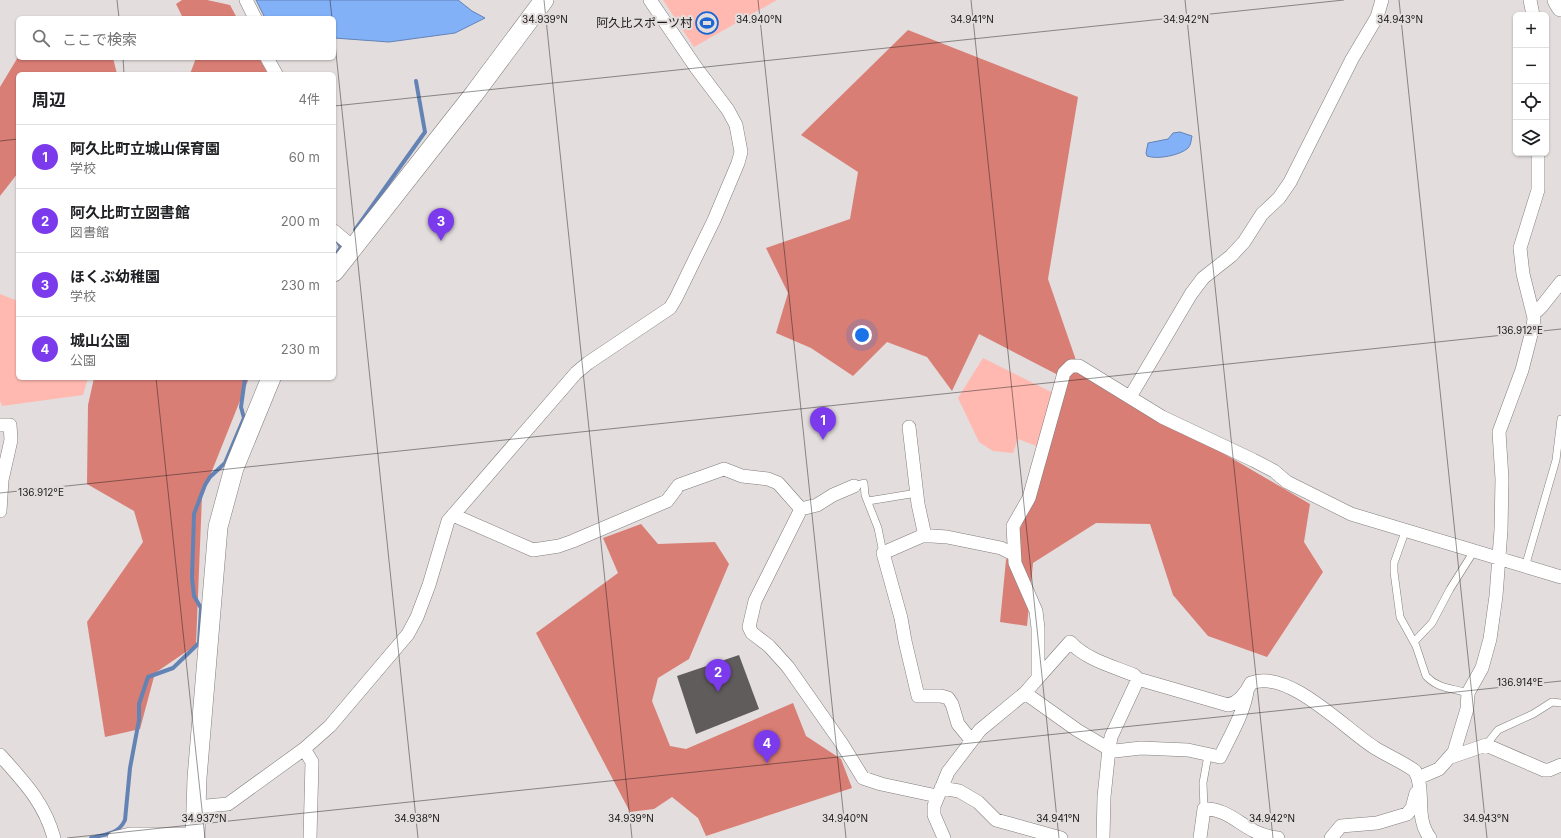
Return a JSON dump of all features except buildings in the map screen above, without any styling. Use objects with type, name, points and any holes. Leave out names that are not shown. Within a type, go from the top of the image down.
[{"type":"street","points":[[246,0],[254,16]]},
{"type":"street","points":[[336,270],[488,76],[544,0]]},
{"type":"street","points":[[196,807],[228,804],[304,749],[330,726],[408,634],[417,617],[429,585],[448,521],[452,516],[576,373],[588,363],[670,308],[676,298],[714,220],[738,163],[741,152],[736,125],[728,110],[697,69],[650,0]]},
{"type":"street","points":[[1130,397],[1191,294],[1203,278],[1231,256],[1244,242],[1262,214],[1279,198],[1290,182],[1352,59],[1377,17],[1382,0]]},
{"type":"street","points":[[1530,0],[1532,12]]},
{"type":"street","points":[[1557,0],[1561,7]]},
{"type":"street","points":[[268,60],[275,72]]},
{"type":"street","points":[[1451,758],[1461,734],[1468,709],[1468,693],[1482,668],[1487,653],[1496,596],[1502,479],[1499,432],[1522,370],[1534,322],[1523,274],[1520,248],[1538,190],[1538,156]]},
{"type":"street","points":[[336,232],[354,248]]},
{"type":"street","points":[[1531,306],[1537,310],[1561,282]]},
{"type":"street","points":[[1038,678],[1038,628],[1036,611],[1019,575],[1013,554],[1013,526],[1029,498],[1062,380],[1068,367],[1074,365],[1079,366],[1162,417],[1253,460],[1274,471],[1287,482],[1352,514],[1561,577]]},
{"type":"street","points":[[114,838],[130,834],[195,836],[197,778],[218,527],[234,468],[270,380]]},
{"type":"street","points":[[0,425],[10,425],[11,434],[2,480],[0,511]]},
{"type":"street","points":[[910,428],[917,493],[925,536]]},
{"type":"street","points":[[452,516],[533,550],[559,546],[667,501],[680,485],[724,469],[742,476],[768,478],[778,483],[800,509]]},
{"type":"street","points":[[800,509],[817,505],[833,495],[854,486]]},
{"type":"street","points":[[800,509],[755,601],[749,621],[749,627],[752,632],[769,646],[788,666],[842,744],[863,778],[881,784],[939,792],[959,791],[978,802],[996,820],[1061,838]]},
{"type":"street","points":[[971,740],[958,724],[952,704],[948,698],[941,696],[918,696],[905,641],[902,618],[883,553],[925,536],[947,537],[1001,548],[1013,554]]},
{"type":"street","points":[[944,838],[934,815],[939,792],[948,772],[980,730],[1025,693],[1070,642],[1078,650],[1099,662],[1134,675],[1138,679],[1222,704],[1235,704],[1251,683],[1257,680],[1268,680],[1288,686],[1374,747],[1410,768],[1419,780],[1420,811],[1429,837]]},
{"type":"street","points":[[1103,838],[1104,797],[1112,737],[1138,679]]},
{"type":"street","points":[[1025,693],[1077,730],[1115,752],[1141,748],[1188,750],[1220,757],[1246,701],[1247,690]]},
{"type":"street","points":[[1331,838],[1341,826],[1377,823],[1407,814],[1412,808],[1419,780],[1439,769],[1451,758],[1486,745],[1544,770],[1549,770],[1561,765]]},
{"type":"street","points":[[304,749],[312,762],[310,838]]},
{"type":"street","points":[[0,755],[27,785],[42,806],[48,818],[54,838]]},
{"type":"street","points":[[1200,838],[1204,809],[1219,811],[1264,837],[1278,838]]},
{"type":"lane","points":[[1525,566],[1556,460],[1561,419]]},
{"type":"lane","points":[[854,486],[864,484],[868,501],[877,523],[883,553]]},
{"type":"lane","points":[[868,501],[917,493]]},
{"type":"lane","points":[[1406,530],[1394,563],[1400,617],[1414,642],[1426,676],[1429,680],[1444,688],[1468,693]]},
{"type":"lane","points":[[1414,642],[1432,623],[1450,589],[1474,554],[1474,551]]},
{"type":"lane","points":[[1486,745],[1498,730],[1533,714],[1552,702],[1561,703]]},
{"type":"lane","points":[[1204,809],[1204,783],[1208,755]]},
{"type":"shaded area","points":[[182,0],[207,0],[230,5],[236,16],[182,16],[176,4]]},
{"type":"shaded area","name":"阿久比スポーツ村","points":[[663,0],[777,0],[694,47]]},
{"type":"shaded area","points":[[908,30],[1078,97],[1048,279],[1079,369],[1310,504],[1304,542],[1323,572],[1267,657],[1208,636],[1173,595],[1150,524],[1096,523],[1033,563],[1027,626],[1000,622],[1006,560],[1022,524],[1024,490],[1034,466],[1060,376],[979,334],[952,391],[927,357],[887,342],[853,376],[811,348],[776,333],[788,293],[766,248],[850,219],[858,172],[801,135]]},
{"type":"shaded area","points":[[16,60],[114,60],[116,72],[16,72],[16,176],[0,196],[0,87]]},
{"type":"shaded area","points":[[195,60],[260,60],[267,72],[191,72]]},
{"type":"shaded area","points":[[0,294],[16,300],[16,380],[87,380],[83,395],[2,406],[0,401]]},
{"type":"shaded area","points":[[983,358],[1055,394],[1039,447],[1018,439],[1013,453],[993,451],[979,442],[958,398]]},
{"type":"shaded area","points":[[94,380],[248,380],[202,496],[196,645],[155,673],[140,729],[105,737],[87,622],[143,542],[134,511],[87,484],[88,405]]},
{"type":"shaded area","points":[[641,524],[658,544],[715,542],[729,564],[689,659],[658,678],[652,701],[670,746],[686,749],[793,703],[806,736],[841,759],[852,788],[706,836],[698,818],[672,797],[654,809],[630,812],[536,633],[618,573],[603,538]]},
{"type":"water","points":[[256,0],[458,0],[472,11],[485,18],[455,33],[389,42],[336,38],[336,16],[264,16]]},
{"type":"water","points":[[1180,132],[1192,136],[1190,146],[1185,151],[1175,155],[1163,157],[1147,156],[1146,153],[1148,143],[1168,139],[1173,133]]},
{"type":"waterway","points":[[355,230],[425,132],[416,81]]},
{"type":"waterway","points":[[337,240],[341,247],[337,253]]},
{"type":"waterway","points":[[91,838],[106,835],[119,829],[125,820],[130,768],[139,720],[139,704],[148,677],[173,668],[199,643],[201,608],[194,596],[192,578],[194,514],[205,485],[210,477],[225,463],[244,418],[241,407],[245,380]]},
{"type":"place","name":"阿久比スポーツ村","points":[[707,23]]},
{"type":"place","name":"ほくぶ幼稚園","points":[[441,241]]},
{"type":"place","name":"阿久比町立城山保育園","points":[[823,440]]},
{"type":"place","name":"阿久比町立図書館","points":[[718,692]]},
{"type":"place","name":"城山公園","points":[[767,763]]}]
